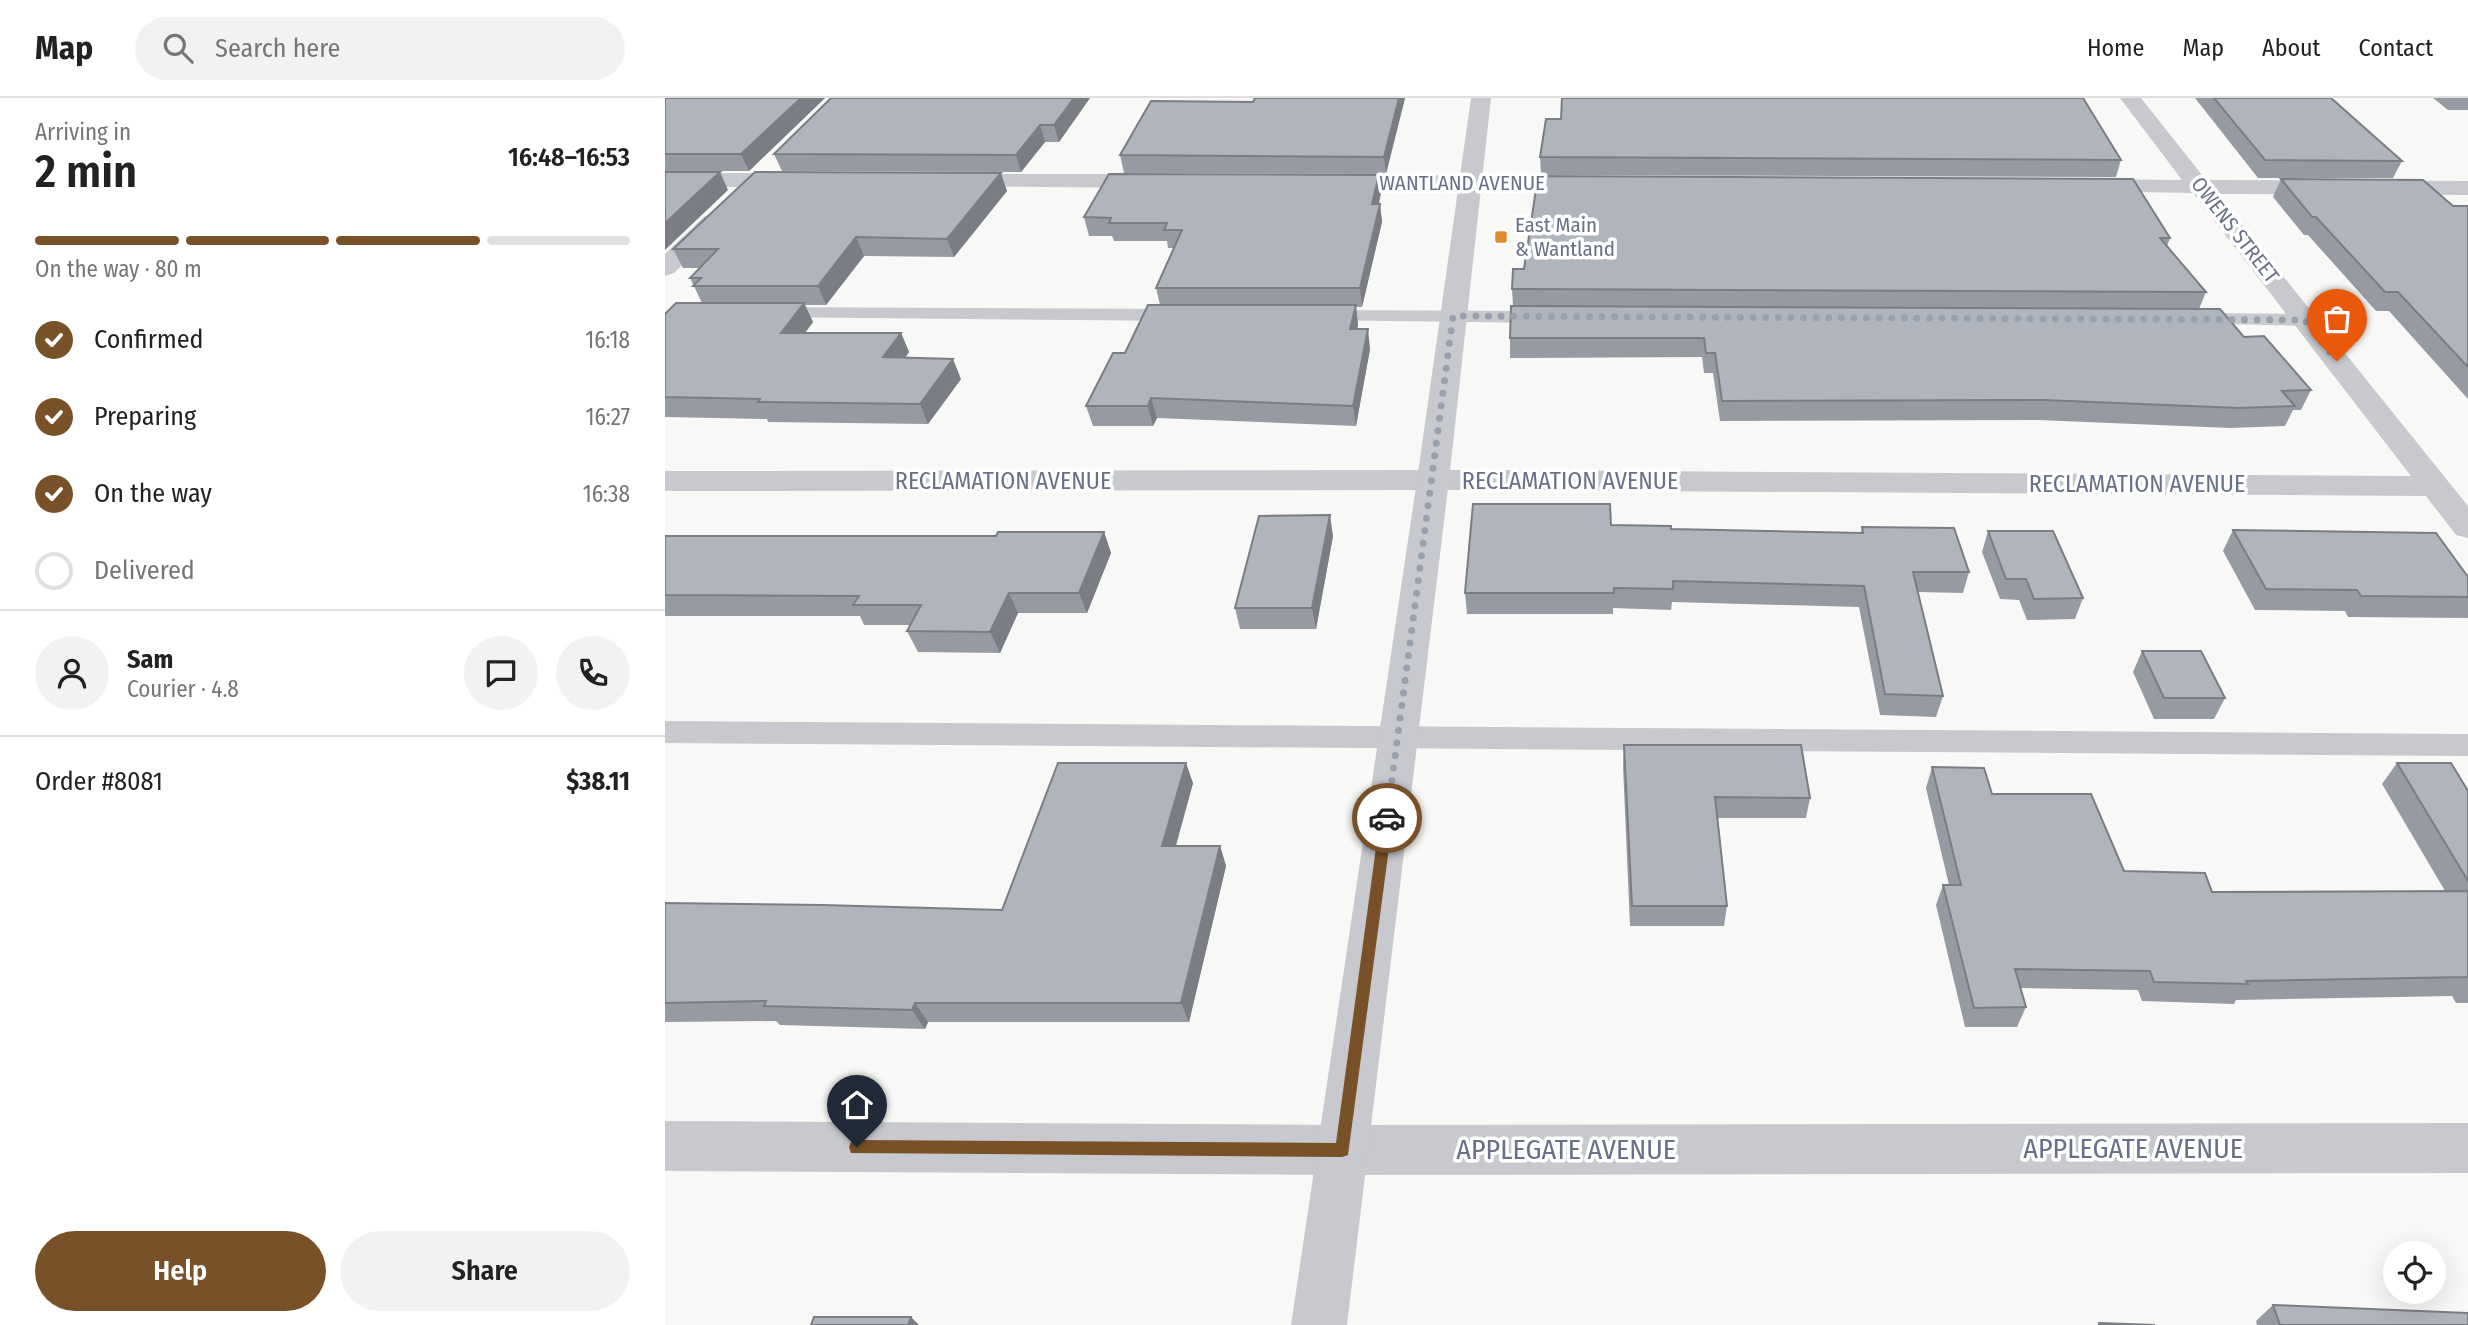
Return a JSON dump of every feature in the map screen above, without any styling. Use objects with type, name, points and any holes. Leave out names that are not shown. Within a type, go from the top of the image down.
[{"type":"street","points":[[1319,1325],[1433,480],[1481,98]]},
{"type":"street","name":"OWENS STREET","points":[[2130,98],[2468,528]]},
{"type":"street","points":[[665,268],[783,155]]},
{"type":"street","points":[[665,180],[821,180]]},
{"type":"street","points":[[930,180],[1177,181]]},
{"type":"street","name":"WANTLAND AVENUE","points":[[1301,182],[1605,183]]},
{"type":"street","points":[[2064,186],[2468,188]]},
{"type":"street","name":"RECLAMATION AVENUE","points":[[665,481],[1433,480],[2434,486]]},
{"type":"street","name":"APPLEGATE AVENUE","points":[[665,1146],[1342,1150],[2468,1148]]},
{"type":"lane","points":[[748,313],[1204,315]]},
{"type":"lane","points":[[1300,316],[1579,317]]},
{"type":"lane","points":[[2165,319],[2305,320]]},
{"type":"lane","points":[[665,732],[2468,744]]},
{"type":"building","points":[[665,98],[801,98],[741,154],[665,154]]},
{"type":"building","points":[[831,98],[1074,98],[1054,125],[1040,125],[1016,155],[774,154]]},
{"type":"building","points":[[1255,98],[1399,98],[1384,157],[1120,155],[1151,101],[1253,102]]},
{"type":"building","points":[[1562,98],[2083,98],[2121,160],[1540,157],[1546,119],[1561,119]]},
{"type":"building","points":[[2214,98],[2331,98],[2402,161],[2265,160]]},
{"type":"building","points":[[665,172],[720,172],[665,223]]},
{"type":"building","points":[[755,172],[1001,173],[947,239],[856,237],[818,286],[693,286],[701,278],[690,278],[718,249],[673,249]]},
{"type":"building","points":[[1109,174],[1379,175],[1372,204],[1380,204],[1360,288],[1156,288],[1182,230],[1164,230],[1167,223],[1109,223],[1111,218],[1084,217]]},
{"type":"building","points":[[1538,176],[2133,179],[2170,238],[2160,238],[2206,292],[1512,289],[1513,269],[1524,269]]},
{"type":"building","points":[[2281,179],[2423,180],[2453,206],[2468,206],[2468,367],[2398,292],[2385,292],[2316,217],[2312,217]]},
{"type":"building","points":[[676,303],[804,303],[781,333],[901,333],[883,357],[953,359],[920,404],[758,402],[760,399],[665,397],[665,314]]},
{"type":"building","points":[[1148,305],[1356,305],[1350,329],[1368,329],[1353,406],[1151,398],[1148,406],[1086,406],[1113,353],[1125,353]]},
{"type":"building","points":[[1511,306],[2220,309],[2244,337],[2264,336],[2311,390],[2282,391],[2295,406],[2239,408],[2044,400],[1722,401],[1715,353],[1706,353],[1704,338],[1510,338]]},
{"type":"building","points":[[1473,504],[1610,504],[1611,525],[1671,526],[1671,529],[1863,533],[1862,527],[1954,528],[1969,572],[1913,572],[1943,696],[1885,694],[1864,586],[1673,581],[1673,589],[1614,588],[1614,593],[1465,593]]},
{"type":"building","points":[[1330,515],[1312,608],[1235,608],[1259,516]]},
{"type":"building","points":[[2233,530],[2436,533],[2468,577],[2468,597],[2361,596],[2357,590],[2266,589]]},
{"type":"building","points":[[1988,531],[2053,531],[2083,598],[2034,599],[2026,579],[2006,579]]},
{"type":"building","points":[[998,532],[1104,532],[1079,593],[1009,593],[990,632],[907,631],[921,605],[853,605],[859,596],[665,595],[665,536],[996,536]]},
{"type":"building","points":[[2142,651],[2201,651],[2225,698],[2164,698]]},
{"type":"building","points":[[1624,745],[1801,745],[1810,798],[1715,797],[1727,906],[1632,906]]},
{"type":"building","points":[[1058,763],[1186,763],[1162,846],[1220,846],[1181,1003],[915,1003],[912,1010],[764,1006],[766,1001],[665,1003],[665,903],[1002,910]]},
{"type":"building","points":[[2397,763],[2451,763],[2468,791],[2468,881]]},
{"type":"building","points":[[1932,767],[1984,768],[1992,794],[2091,794],[2124,871],[2205,873],[2212,892],[2468,891],[2468,977],[2246,981],[2248,984],[2154,982],[2150,971],[2015,969],[2026,1007],[1974,1008],[1943,885],[1961,885]]},
{"type":"building","points":[[2273,1305],[2468,1313],[2468,1325],[2280,1325]]},
{"type":"building","points":[[814,1317],[911,1317],[908,1325],[811,1325]]},
{"type":"building","points":[[2099,1323],[2155,1325],[2099,1325]]},
{"type":"way so far","points":[[1387,818],[1453,316],[2305,320],[2337,361]]},
{"type":"place","name":"East Main & Wantland","points":[[1501,237]]},
{"type":"route","points":[[857,1147],[1342,1150],[1387,818]]}]
